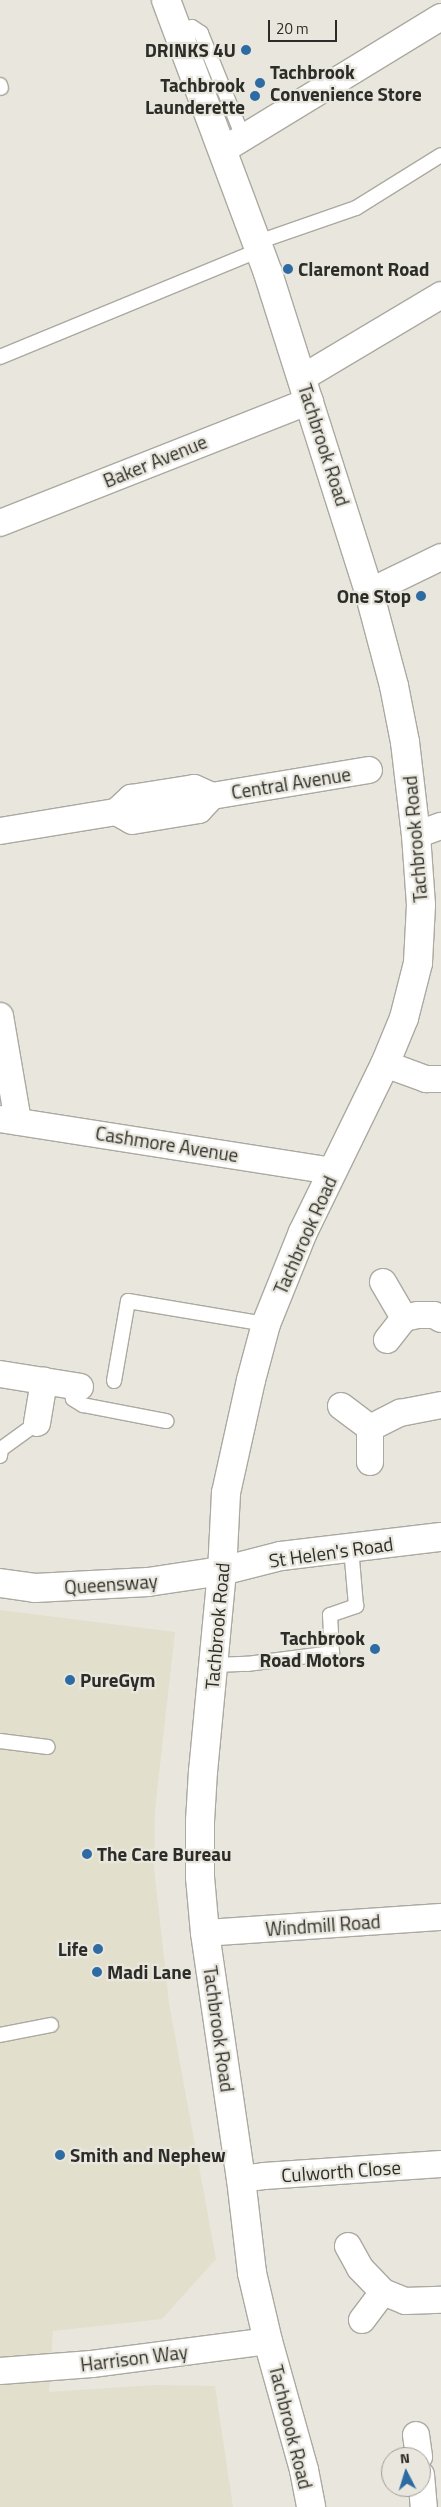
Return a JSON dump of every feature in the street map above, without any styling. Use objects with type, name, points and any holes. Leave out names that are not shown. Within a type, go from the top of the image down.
[{"type":"main road","name":"Tachbrook Road","points":[[166,0],[178,30],[233,143],[259,246],[370,592],[405,742],[429,831],[421,905],[419,950],[414,981],[404,1018],[385,1064],[303,1232],[266,1324],[228,1485],[200,1821],[200,1877],[205,1933],[241,2179],[252,2273],[268,2341],[302,2460],[311,2507]]},
{"type":"main road","name":"St Helen's Road","points":[[222,1571],[281,1556],[441,1538]]},
{"type":"main road","name":"Queensway","points":[[0,1583],[18,1587],[73,1587],[148,1582],[222,1571]]},
{"type":"street","points":[[233,143],[441,17]]},
{"type":"street","points":[[306,389],[441,296]]},
{"type":"street","name":"Baker Avenue","points":[[0,522],[306,389]]},
{"type":"street","points":[[370,592],[441,557]]},
{"type":"street","name":"Central Avenue","points":[[0,831],[116,812],[131,798],[194,788],[212,796],[369,770]]},
{"type":"street","points":[[0,1016],[9,1120]]},
{"type":"street","points":[[385,1064],[426,1079],[441,1079]]},
{"type":"street","name":"Cashmore Avenue","points":[[9,1120],[334,1171]]},
{"type":"street","points":[[383,1282],[404,1318]]},
{"type":"street","points":[[387,1340],[404,1318],[418,1315],[434,1315],[441,1318]]},
{"type":"street","points":[[0,1374],[75,1386]]},
{"type":"street","points":[[37,1423],[44,1381]]},
{"type":"street","points":[[370,1428],[400,1413],[441,1405]]},
{"type":"street","points":[[341,1406],[370,1428]]},
{"type":"street","points":[[370,1428],[370,1462]]},
{"type":"street","name":"Windmill Road","points":[[205,1933],[441,1918]]},
{"type":"street","name":"Culworth Close","points":[[241,2179],[441,2164]]},
{"type":"street","points":[[348,2246],[367,2276],[383,2292],[397,2299],[410,2301],[441,2300]]},
{"type":"street","points":[[362,2320],[383,2292]]},
{"type":"street","name":"Harrison Way","points":[[0,2371],[92,2364],[268,2341]]},
{"type":"lane","points":[[0,357],[259,246],[356,208],[441,155]]},
{"type":"lane","points":[[114,1381],[128,1301],[266,1324]]},
{"type":"lane","points":[[75,1386],[73,1399],[84,1405],[166,1421]]},
{"type":"lane","points":[[0,1449],[37,1423]]},
{"type":"lane","points":[[213,1665],[247,1664],[332,1653],[330,1615],[356,1606],[351,1548]]},
{"type":"lane","points":[[0,1741],[48,1747]]},
{"type":"lane","points":[[0,2035],[51,2026]]},
{"type":"shaded area","points":[[0,1610],[175,1632],[155,1810],[154,1868],[169,2003],[216,2259],[162,2319],[53,2331],[49,2392],[154,2385],[215,2386],[233,2507],[0,2507]]},
{"type":"place","name":"DRINKS 4U","points":[[246,50]]},
{"type":"place","name":"Tachbrook Convenience Store","points":[[260,83]]},
{"type":"place","name":"Tachbrook Launderette","points":[[255,96]]},
{"type":"place","name":"Claremont Road","points":[[288,269]]},
{"type":"place","name":"One Stop","points":[[421,596]]},
{"type":"place","name":"Tachbrook Road Motors","points":[[375,1649]]},
{"type":"place","name":"PureGym","points":[[70,1680]]},
{"type":"place","name":"The Care Bureau","points":[[87,1854]]},
{"type":"place","name":"Life","points":[[98,1949]]},
{"type":"place","name":"Madi Lane","points":[[97,1972]]},
{"type":"place","name":"Smith and Nephew","points":[[60,2155]]}]
